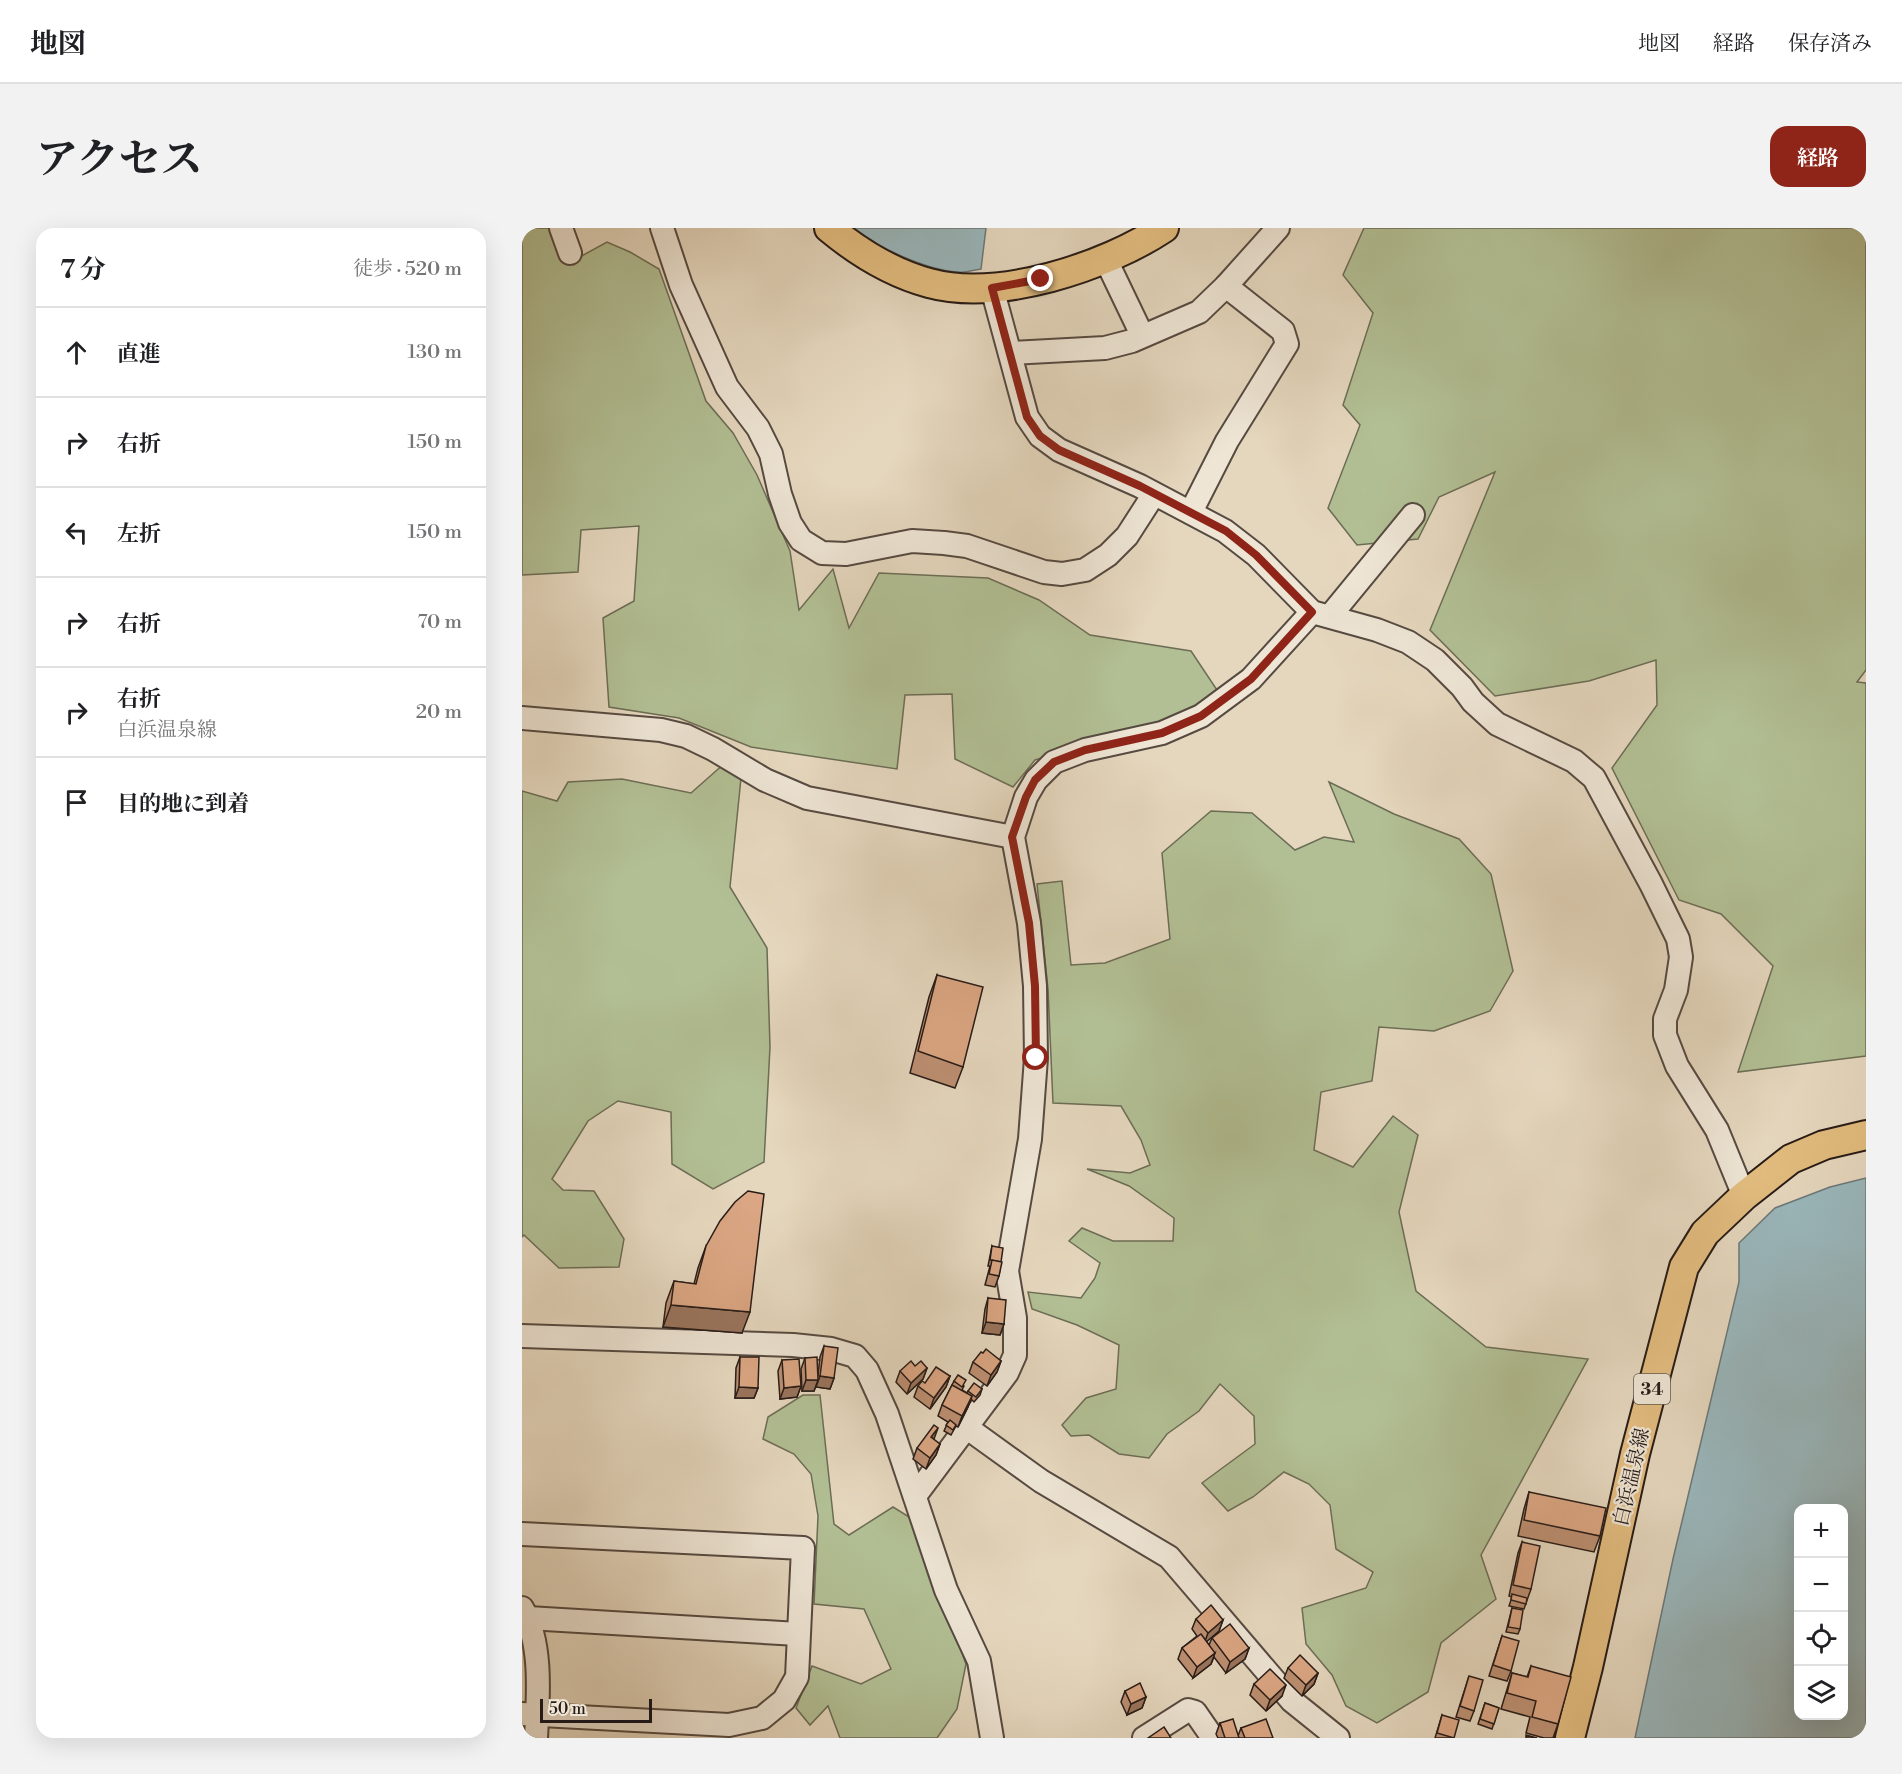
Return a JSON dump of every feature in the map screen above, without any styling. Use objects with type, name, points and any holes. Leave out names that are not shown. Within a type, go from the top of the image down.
[{"type":"main road","points":[[829,228],[853,247],[894,269],[928,283],[955,287],[992,288],[1041,279],[1106,260],[1164,228]]},
{"type":"main road","name":"白浜温泉線","points":[[1570,1738],[1635,1454],[1684,1268],[1705,1233],[1744,1196],[1791,1159],[1824,1145],[1866,1135]]},
{"type":"street","points":[[561,228],[570,253]]},
{"type":"street","points":[[662,228],[681,285],[727,387],[758,428],[771,454],[780,494],[790,523],[801,540],[822,553],[846,554],[912,541],[945,543],[967,546],[1044,572],[1062,574],[1085,570],[1108,555],[1127,536],[1154,494]]},
{"type":"street","points":[[1010,353],[1105,348],[1132,341],[1199,312],[1226,286],[1278,228]]},
{"type":"street","points":[[1106,260],[1142,335]]},
{"type":"street","points":[[1191,512],[1227,441],[1287,344],[1283,331],[1226,286]]},
{"type":"street","points":[[992,288],[1027,417],[1040,436],[1059,450],[1154,494],[1226,531],[1321,614],[1377,630],[1408,642],[1435,660],[1462,687],[1473,702],[1497,724],[1575,761],[1594,778],[1678,939],[1682,957],[1676,990],[1665,1019],[1665,1035],[1677,1066],[1717,1130],[1744,1196]]},
{"type":"street","points":[[915,1496],[1007,1373],[1015,1355],[1015,1318],[1007,1271],[1030,1139],[1036,1050],[1035,986],[1030,934],[1012,837],[1026,797],[1035,780],[1054,762],[1085,750],[1162,733],[1201,716],[1251,679],[1321,614],[1413,514]]},
{"type":"street","points":[[522,718],[662,730],[686,736],[765,780],[807,798],[1012,837]]},
{"type":"street","points":[[522,1336],[793,1345],[831,1349],[855,1356],[867,1370],[887,1414],[946,1590],[979,1661],[992,1738]]},
{"type":"street","points":[[966,1427],[1041,1481],[1169,1557],[1292,1701],[1338,1738]]},
{"type":"street","points":[[522,1534],[803,1548],[797,1677],[784,1700],[762,1718],[728,1732],[634,1730],[529,1714]]},
{"type":"street","points":[[536,1738],[529,1714],[536,1652],[525,1613],[798,1634]]},
{"type":"street","points":[[1144,1738],[1188,1710],[1195,1712],[1213,1738]]},
{"type":"green space","points":[[522,228],[550,228],[567,264],[607,242],[659,269],[706,401],[733,433],[757,475],[790,551],[799,610],[833,569],[849,628],[879,573],[988,578],[1039,600],[1090,635],[1191,651],[1221,696],[1177,718],[1035,760],[1013,787],[955,759],[952,694],[905,695],[897,769],[751,747],[679,718],[609,707],[603,618],[634,601],[639,526],[581,530],[578,572],[522,575]]},
{"type":"green space","points":[[1364,228],[1866,228],[1866,670],[1857,682],[1866,683],[1866,1056],[1738,1072],[1773,966],[1721,914],[1679,900],[1612,768],[1657,705],[1656,660],[1589,681],[1495,696],[1430,630],[1495,472],[1439,497],[1418,539],[1357,545],[1328,508],[1360,425],[1343,405],[1373,313],[1343,275]]},
{"type":"green space","points":[[725,763],[741,778],[730,887],[767,948],[770,1047],[764,1162],[713,1189],[672,1164],[671,1112],[618,1101],[588,1121],[552,1179],[563,1190],[594,1191],[624,1239],[619,1267],[559,1268],[524,1235],[522,1237],[522,791],[557,801],[568,782],[622,779],[691,793]]},
{"type":"green space","points":[[1329,782],[1394,814],[1459,839],[1491,874],[1513,971],[1490,1011],[1434,1031],[1379,1027],[1372,1081],[1321,1092],[1314,1150],[1353,1167],[1393,1116],[1418,1135],[1399,1212],[1416,1291],[1486,1347],[1588,1359],[1481,1555],[1496,1599],[1441,1643],[1428,1692],[1377,1723],[1346,1706],[1332,1675],[1306,1644],[1302,1608],[1366,1588],[1373,1572],[1336,1549],[1330,1505],[1309,1484],[1284,1472],[1253,1497],[1228,1511],[1202,1483],[1255,1444],[1254,1416],[1220,1384],[1199,1411],[1167,1434],[1149,1458],[1119,1454],[1089,1435],[1071,1436],[1062,1425],[1086,1398],[1116,1389],[1119,1345],[1077,1325],[1032,1309],[1028,1292],[1081,1298],[1095,1278],[1100,1263],[1069,1241],[1082,1228],[1113,1241],[1173,1241],[1174,1218],[1129,1186],[1087,1169],[1130,1173],[1150,1165],[1141,1140],[1121,1106],[1053,1103],[1048,989],[1037,884],[1062,881],[1071,965],[1105,963],[1170,939],[1162,853],[1211,811],[1252,813],[1295,850],[1324,837],[1354,842]]},
{"type":"green space","points":[[803,1395],[820,1395],[834,1524],[849,1535],[893,1507],[914,1520],[966,1664],[957,1709],[937,1738],[840,1738],[828,1706],[810,1725],[796,1708],[812,1666],[861,1684],[891,1669],[864,1609],[814,1604],[818,1516],[811,1474],[794,1454],[763,1439],[768,1417]]},
{"type":"water","points":[[849,228],[986,228],[981,269],[961,272],[932,267],[886,249]]},
{"type":"water","points":[[1866,1178],[1866,1738],[1635,1738],[1673,1559],[1739,1282],[1739,1243],[1775,1208],[1830,1187]]},
{"type":"building","points":[[937,975],[983,987],[963,1067],[918,1051]]},
{"type":"building","points":[[748,1191],[764,1194],[750,1312],[671,1305],[674,1281],[696,1284],[706,1246],[720,1221],[735,1202]]},
{"type":"building","points":[[992,1246],[1003,1248],[1001,1262],[990,1260]]},
{"type":"building","points":[[992,1260],[1002,1262],[999,1276],[989,1274]]},
{"type":"building","points":[[988,1298],[1006,1300],[1004,1324],[986,1322]]},
{"type":"building","points":[[824,1346],[838,1348],[834,1378],[820,1376]]},
{"type":"building","points":[[986,1349],[1001,1361],[991,1375],[973,1362]]},
{"type":"building","points":[[740,1357],[759,1357],[758,1388],[739,1387]]},
{"type":"building","points":[[817,1357],[818,1380],[806,1380],[805,1358]]},
{"type":"building","points":[[799,1359],[801,1386],[784,1388],[782,1360]]},
{"type":"building","points":[[911,1361],[915,1366],[921,1361],[927,1368],[911,1383],[900,1371]]},
{"type":"building","points":[[936,1367],[950,1376],[934,1398],[918,1386],[922,1381],[925,1383]]},
{"type":"building","points":[[958,1375],[966,1380],[962,1387],[954,1381]]},
{"type":"building","points":[[974,1383],[982,1389],[976,1397],[968,1391]]},
{"type":"building","points":[[952,1385],[972,1396],[962,1416],[942,1405]]},
{"type":"building","points":[[950,1420],[956,1425],[953,1430],[946,1425]]},
{"type":"building","points":[[934,1425],[938,1428],[931,1437],[940,1444],[930,1458],[917,1448]]},
{"type":"building","points":[[1529,1492],[1606,1508],[1600,1536],[1524,1520]]},
{"type":"building","points":[[1522,1542],[1540,1546],[1531,1589],[1513,1585]]},
{"type":"building","points":[[1512,1594],[1527,1598],[1526,1604],[1511,1600]]},
{"type":"building","points":[[1211,1605],[1223,1620],[1208,1633],[1196,1619]]},
{"type":"building","points":[[1512,1608],[1523,1610],[1520,1629],[1508,1627]]},
{"type":"building","points":[[1230,1624],[1249,1648],[1230,1662],[1212,1638]]},
{"type":"building","points":[[1201,1634],[1215,1653],[1197,1667],[1182,1648]]},
{"type":"building","points":[[1502,1636],[1519,1641],[1511,1671],[1493,1665]]},
{"type":"building","points":[[1300,1655],[1318,1673],[1306,1685],[1288,1668]]},
{"type":"building","points":[[1531,1666],[1571,1677],[1558,1724],[1532,1717],[1536,1701],[1507,1693],[1512,1673],[1528,1677]]},
{"type":"building","points":[[1270,1669],[1286,1685],[1270,1700],[1254,1684]]},
{"type":"building","points":[[1469,1676],[1483,1680],[1474,1711],[1460,1706]]},
{"type":"building","points":[[1140,1683],[1146,1697],[1131,1704],[1125,1691]]},
{"type":"building","points":[[1485,1703],[1499,1708],[1494,1724],[1480,1719]]},
{"type":"building","points":[[1442,1715],[1459,1720],[1454,1738],[1437,1733]]},
{"type":"building","points":[[1233,1719],[1239,1738],[1225,1738],[1220,1723]]},
{"type":"building","points":[[1266,1719],[1273,1738],[1245,1738],[1241,1728]]},
{"type":"building","points":[[1164,1727],[1171,1738],[1148,1738]]},
{"type":"route","points":[[1036,1058],[1035,986],[1029,923],[1012,837],[1026,797],[1035,780],[1054,762],[1085,750],[1162,733],[1201,716],[1251,679],[1312,612],[1256,555],[1226,531],[1140,486],[1059,450],[1040,436],[1027,417],[992,288],[1041,279]]}]
